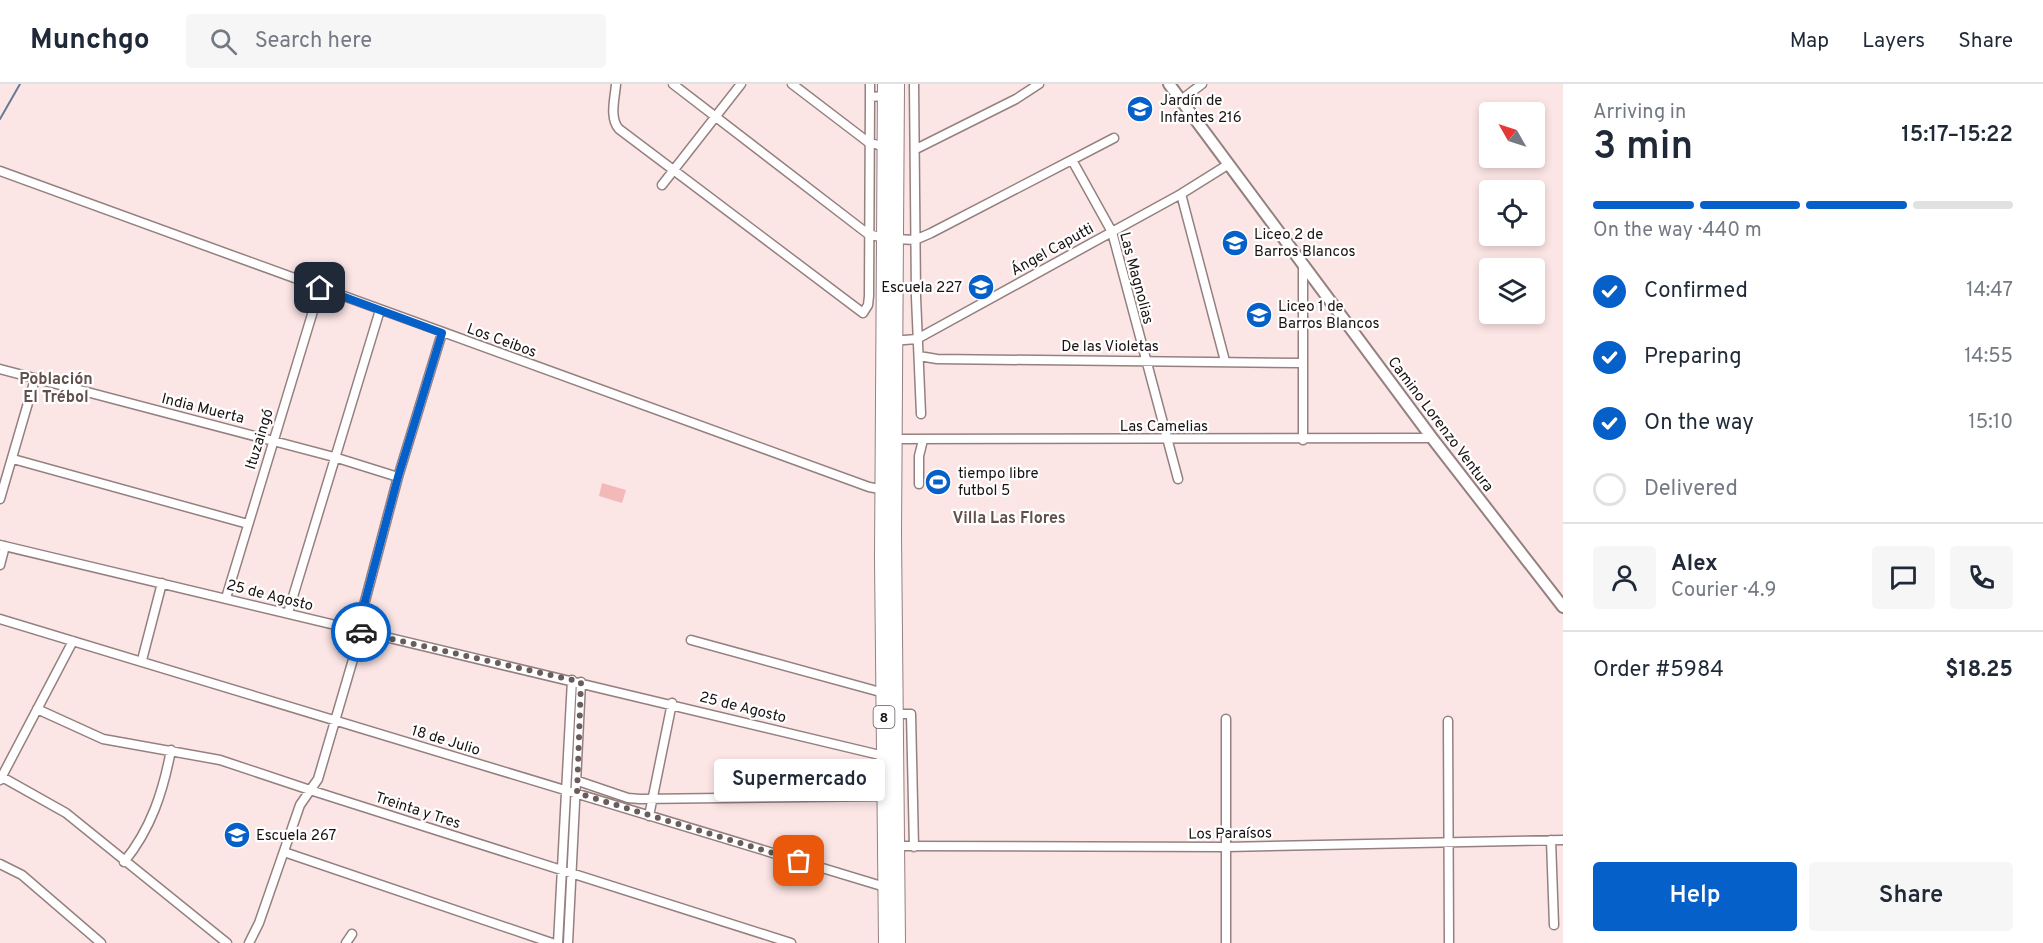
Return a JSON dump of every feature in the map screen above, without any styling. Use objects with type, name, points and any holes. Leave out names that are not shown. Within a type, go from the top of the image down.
[{"type":"highway","name":"8","points":[[886,943],[884,693],[889,490],[890,238],[897,84]]},
{"type":"highway","name":"8","points":[[885,90],[885,147],[890,238]]},
{"type":"highway","name":"8","points":[[890,341],[895,439],[889,490],[896,714],[898,943]]},
{"type":"street","points":[[616,84],[614,123],[862,313],[868,305],[869,296],[868,142],[872,118],[870,84]]},
{"type":"street","points":[[673,84],[868,234],[890,238],[915,240],[1114,138]]},
{"type":"street","points":[[662,185],[741,84]]},
{"type":"street","points":[[792,84],[868,142],[885,147]]},
{"type":"street","points":[[914,84],[917,339],[921,414]]},
{"type":"street","points":[[916,149],[1016,99],[1039,84]]},
{"type":"street","name":"Camino Lorenzo Ventura","points":[[1169,84],[1432,438],[1563,607]]},
{"type":"street","points":[[1181,100],[1202,84]]},
{"type":"street","points":[[870,97],[885,90]]},
{"type":"street","name":"Las Magnolias","points":[[1072,160],[1112,232],[1178,479]]},
{"type":"street","name":"Ángel Caputti","points":[[890,341],[917,339],[1181,194],[1228,164]]},
{"type":"street","name":"Los Ceibos","points":[[0,171],[442,333],[889,490]]},
{"type":"street","points":[[1181,194],[1225,361]]},
{"type":"street","points":[[1303,265],[1301,363],[1303,440]]},
{"type":"street","name":"Ituzaingó","points":[[226,598],[320,288]]},
{"type":"street","points":[[288,613],[380,310]]},
{"type":"street","points":[[249,943],[300,805],[318,779],[336,721],[398,477],[442,333]]},
{"type":"street","name":"De las Violetas","points":[[919,356],[937,359],[1301,363]]},
{"type":"street","name":"India Muerta","points":[[0,369],[273,440],[398,477]]},
{"type":"street","points":[[0,499],[35,379]]},
{"type":"street","name":"Las Camelias","points":[[895,439],[1432,438]]},
{"type":"street","points":[[919,484],[919,456],[923,440]]},
{"type":"street","points":[[13,459],[248,524]]},
{"type":"street","points":[[0,565],[2,546]]},
{"type":"street","name":"25 de Agosto","points":[[2,546],[672,703],[884,756]]},
{"type":"street","points":[[142,660],[162,583]]},
{"type":"street","name":"18 de Julio","points":[[0,619],[142,660],[885,887]]},
{"type":"street","points":[[691,640],[884,693]]},
{"type":"street","points":[[73,641],[1,778],[66,813],[123,862],[227,943]]},
{"type":"street","points":[[558,943],[572,680]]},
{"type":"street","points":[[568,943],[578,781],[581,682]]},
{"type":"street","points":[[649,816],[672,703]]},
{"type":"street","name":"Treinta y Tres","points":[[37,709],[103,739],[171,750],[255,769],[310,790],[791,943]]},
{"type":"street","points":[[896,714],[911,714],[914,847]]},
{"type":"street","points":[[1226,719],[1226,943]]},
{"type":"street","points":[[1448,721],[1449,943]]},
{"type":"street","points":[[123,862],[141,842],[153,815],[171,750]]},
{"type":"street","points":[[578,781],[628,798],[885,796]]},
{"type":"street","points":[[1551,840],[1554,925]]},
{"type":"street","name":"Los Paraísos","points":[[898,846],[1226,847],[1563,840]]},
{"type":"street","points":[[284,852],[552,943]]},
{"type":"street","points":[[0,864],[22,875],[101,943]]},
{"type":"street","points":[[346,943],[352,934]]},
{"type":"shaded area","points":[[602,483],[626,490],[622,503],[599,496]]},
{"type":"waterway","points":[[0,119],[20,84]]},
{"type":"way so far","points":[[361,632],[581,682],[577,793],[799,861]]},
{"type":"place","name":"Jardín de Infantes 216","points":[[1140,109]]},
{"type":"place","name":"Liceo 2 de Barros Blancos","points":[[1235,243]]},
{"type":"place","name":"Escuela 227","points":[[981,287]]},
{"type":"place","name":"Liceo 1 de Barros Blancos","points":[[1259,315]]},
{"type":"place","name":"tiempo libre futbol 5","points":[[938,482]]},
{"type":"place","name":"Escuela 267","points":[[237,835]]},
{"type":"place","name":"Supermercado","points":[[799,861]]},
{"type":"district","name":"Población El Trébol","points":[[56,387]]},
{"type":"district","name":"Villa Las Flores","points":[[1009,517]]},
{"type":"route","points":[[320,288],[442,333],[398,477],[360,620],[358,631],[361,632]]}]
